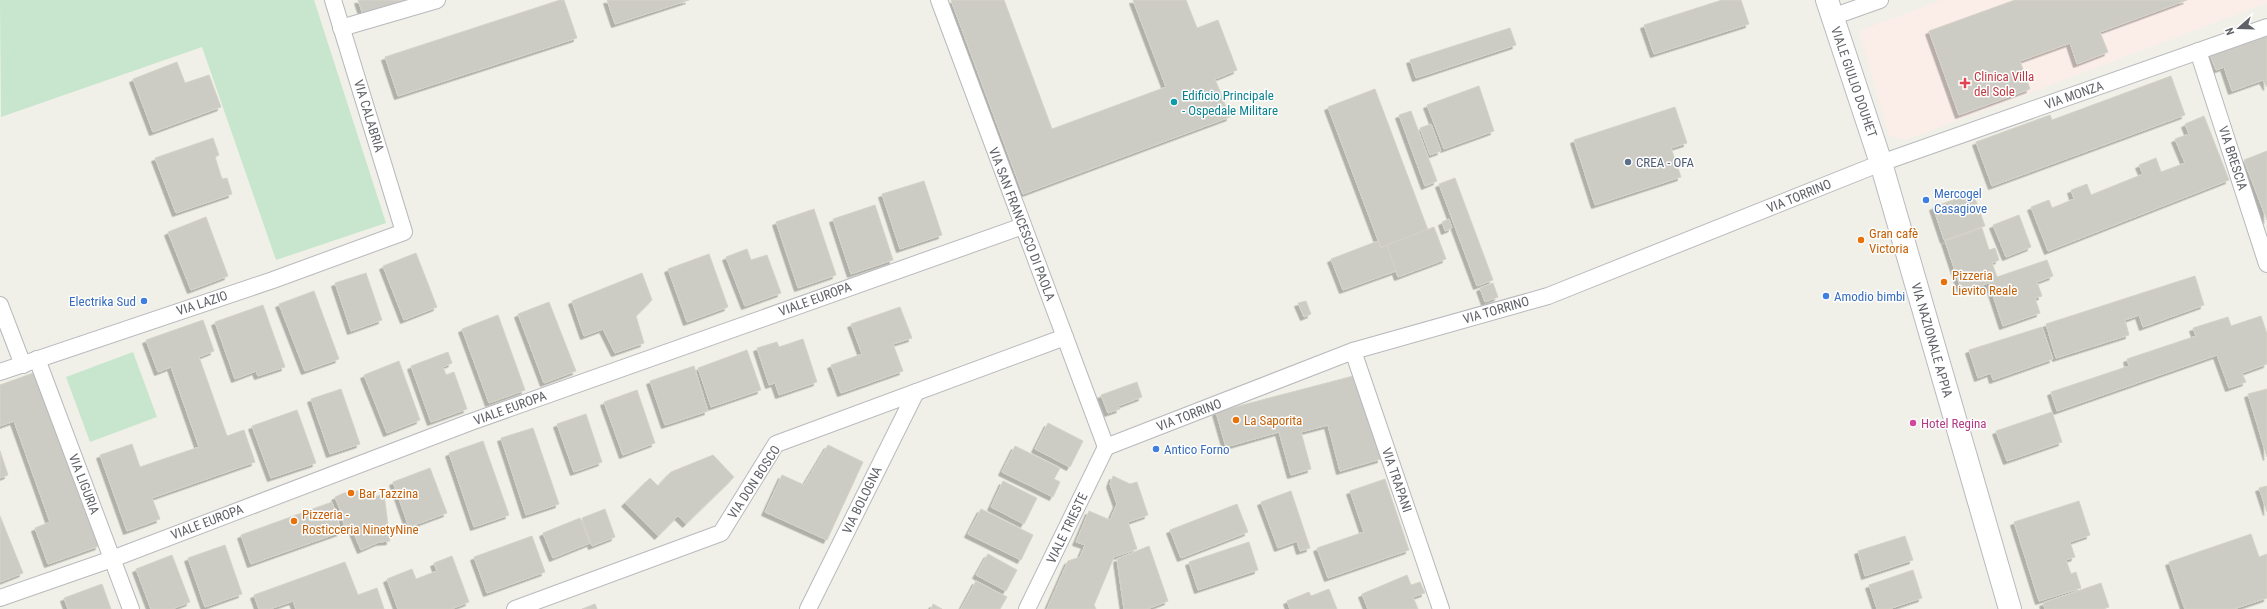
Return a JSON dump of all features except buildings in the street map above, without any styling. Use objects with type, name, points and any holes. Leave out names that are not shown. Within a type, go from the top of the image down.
[{"type":"main road","name":"VIALE GIULIO DOUHET","points":[[1830,9],[1881,164]]},
{"type":"main road","name":"VIA NAZIONALE APPIA","points":[[1881,164],[2010,609]]},
{"type":"street","name":"VIA CALABRIA","points":[[332,0],[404,232]]},
{"type":"street","points":[[341,28],[437,0]]},
{"type":"street","name":"VIA SAN FRANCESCO DI PAOLA","points":[[939,0],[1106,447]]},
{"type":"street","points":[[1830,9],[1880,0]]},
{"type":"street","name":"VIA MONZA","points":[[1881,164],[2267,27]]},
{"type":"street","name":"VIA BRESCIA","points":[[2198,52],[2267,264]]},
{"type":"street","name":"VIA TORRINO","points":[[1106,447],[1353,351],[1548,296],[1881,164]]},
{"type":"street","name":"VIALE EUROPA","points":[[0,598],[112,559],[468,423],[1023,226]]},
{"type":"street","name":"VIA LAZIO","points":[[0,372],[273,280],[404,232]]},
{"type":"street","name":"VIA LIGURIA","points":[[0,305],[30,362],[74,456],[131,609]]},
{"type":"street","name":"VIA DON BOSCO","points":[[515,609],[721,533],[776,444],[1065,337]]},
{"type":"street","name":"VIA TRAPANI","points":[[1353,351],[1441,609]]},
{"type":"street","name":"VIA BOLOGNA","points":[[808,609],[916,392]]},
{"type":"street","name":"VIALE TRIESTE","points":[[1027,609],[1106,447]]},
{"type":"shaded area","name":"Clinica Villa del Sole","points":[[1941,0],[2267,0],[2267,3],[1905,140],[1889,135],[1859,31]]},
{"type":"green space","points":[[0,0],[314,0],[386,223],[276,260],[202,47],[1,117]]},
{"type":"green space","points":[[133,352],[157,417],[90,442],[66,377]]},
{"type":"place","name":"Clinica Villa del Sole","points":[[1965,83]]},
{"type":"place","name":"Edificio Principale - Ospedale Militare","points":[[1174,102]]},
{"type":"place","name":"CREA - OFA","points":[[1628,162]]},
{"type":"place","name":"Mercogel Casagiove","points":[[1926,200]]},
{"type":"place","name":"Gran cafè Victoria","points":[[1861,240]]},
{"type":"place","name":"Pizzeria Lievito Reale","points":[[1944,282]]},
{"type":"place","name":"Amodio bimbi","points":[[1826,296]]},
{"type":"place","name":"Electrika Sud","points":[[144,301]]},
{"type":"place","name":"La Saporita","points":[[1236,420]]},
{"type":"place","name":"Hotel Regina","points":[[1913,423]]},
{"type":"place","name":"Antico Forno","points":[[1156,449]]},
{"type":"place","name":"Bar Tazzina","points":[[351,493]]},
{"type":"place","name":"Pizzeria - Rosticceria NinetyNine","points":[[294,521]]}]
